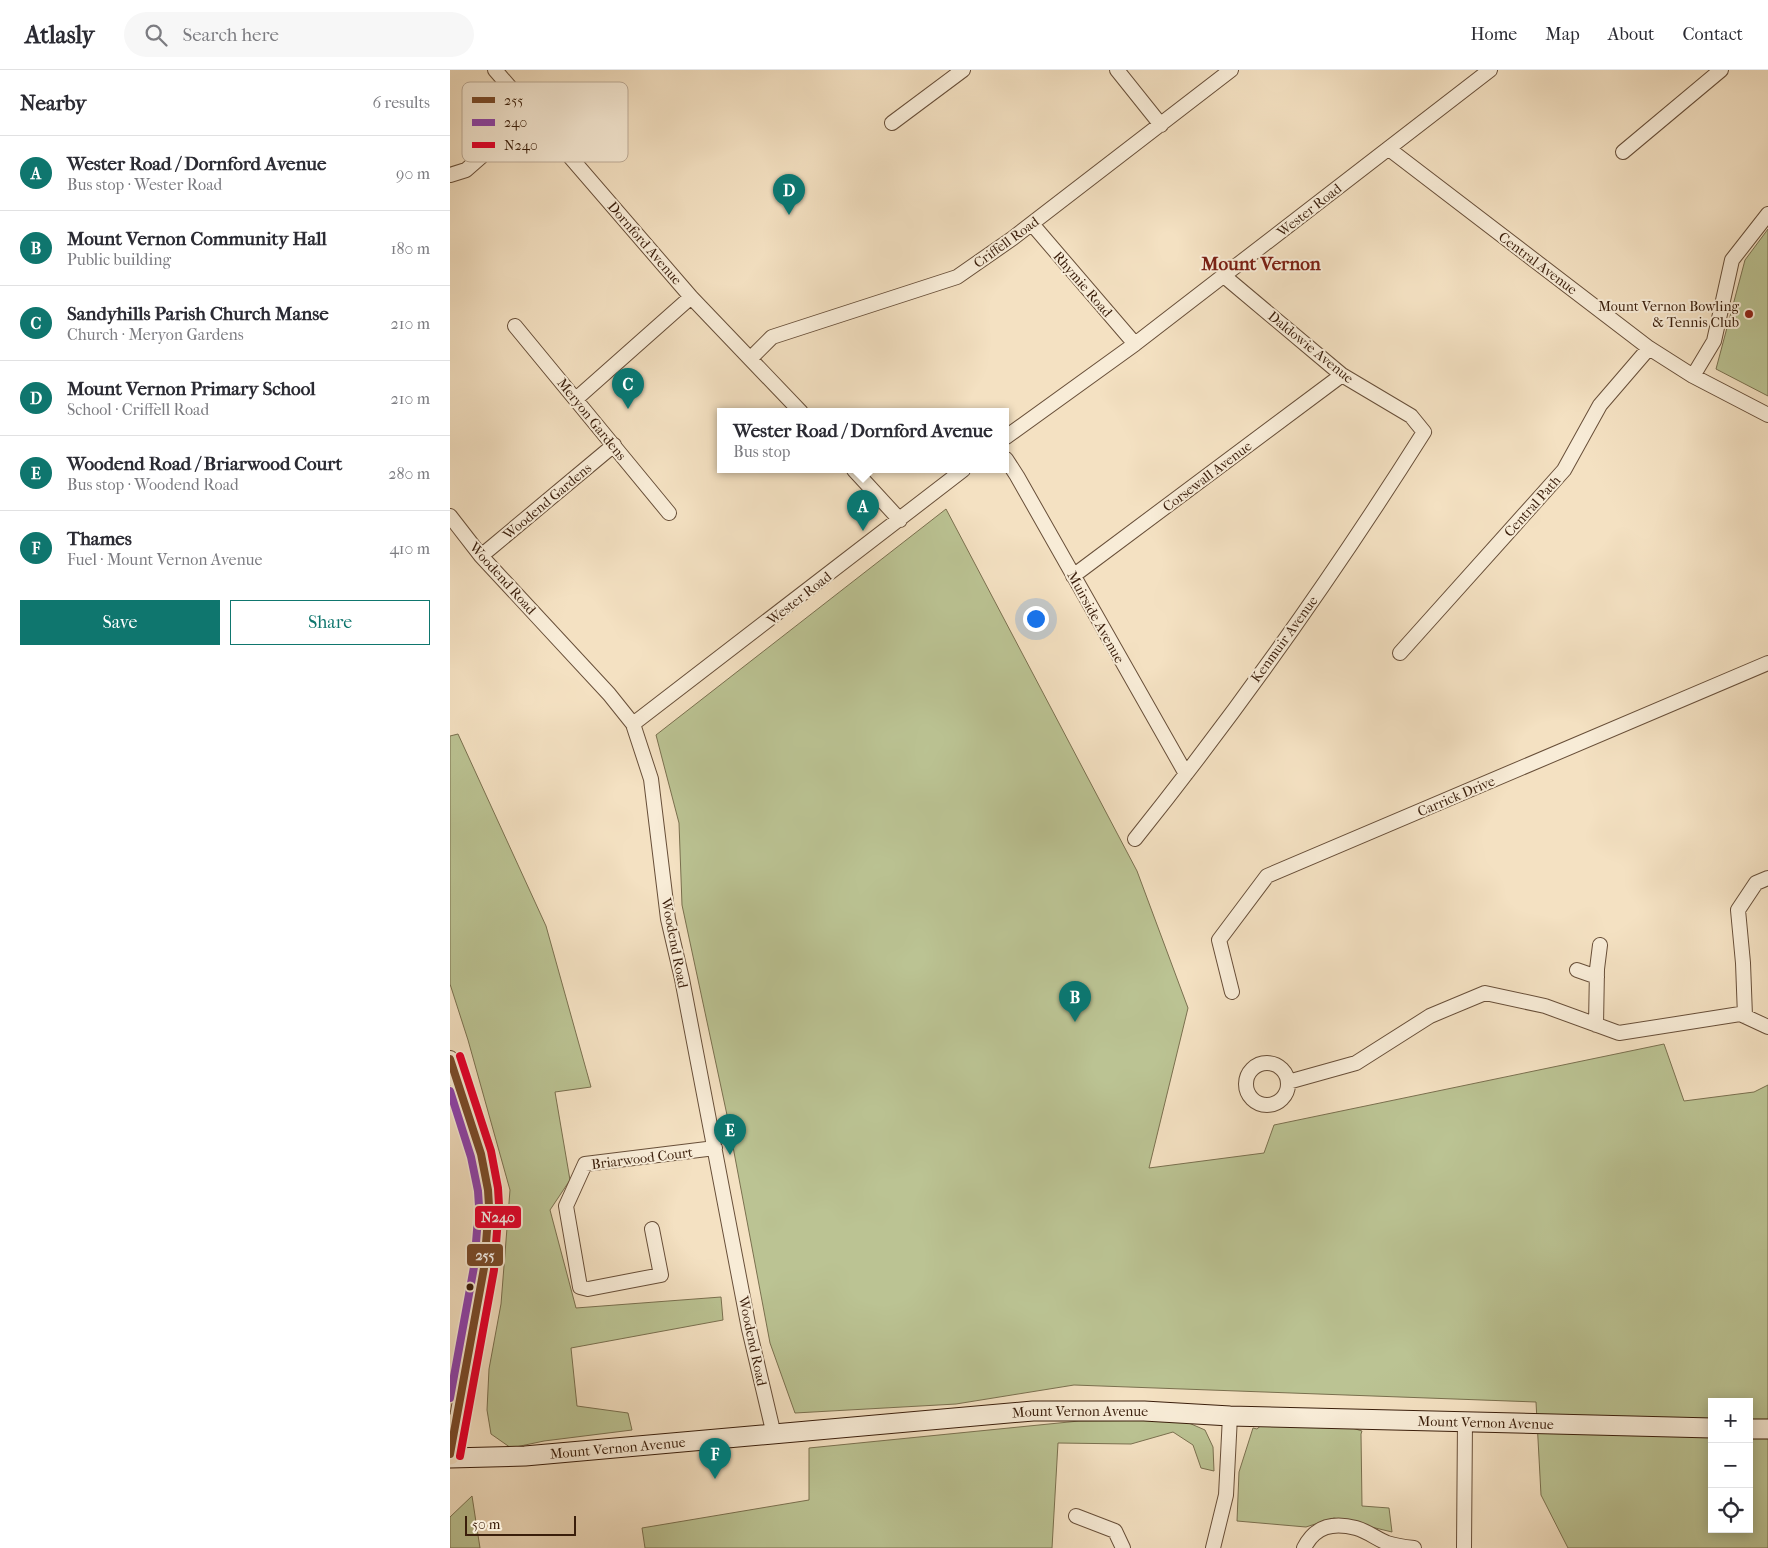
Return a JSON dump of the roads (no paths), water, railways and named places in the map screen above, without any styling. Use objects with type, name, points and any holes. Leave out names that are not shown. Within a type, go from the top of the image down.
[{"type":"main road","name":"Mount Vernon Avenue","points":[[451,1443],[525,1456],[1033,1411],[1144,1411],[1230,1416],[1708,1428]]},
{"type":"main road","points":[[1753,1429],[1768,1429]]},
{"type":"street","name":"Dornford Avenue","points":[[495,70],[506,82]]},
{"type":"street","points":[[892,123],[963,70]]},
{"type":"street","points":[[1116,70],[1160,125]]},
{"type":"street","name":"Criffell Road","points":[[751,358],[772,337],[957,276],[1032,224],[1231,70]]},
{"type":"street","name":"Wester Road","points":[[1009,435],[1135,344],[1490,70]]},
{"type":"street","points":[[1623,152],[1721,70]]},
{"type":"street","name":"Central Avenue","points":[[1389,149],[1649,348],[1693,376],[1768,415]]},
{"type":"street","points":[[450,175],[466,170],[475,162]]},
{"type":"street","name":"Dornford Avenue","points":[[575,162],[691,297],[797,408]]},
{"type":"street","points":[[1693,376],[1714,341],[1732,260],[1768,214]]},
{"type":"street","name":"Rhymie Road","points":[[1032,224],[1135,344]]},
{"type":"street","name":"Daldowie Avenue","points":[[1224,276],[1342,376],[1411,416],[1424,432]]},
{"type":"street","points":[[576,399],[691,297]]},
{"type":"street","name":"Meryon Gardens","points":[[515,326],[669,513]]},
{"type":"street","name":"Central Path","points":[[1400,653],[1564,470],[1600,405],[1649,348]]},
{"type":"street","name":"Corsewall Avenue","points":[[1073,576],[1342,376]]},
{"type":"street","name":"Kenmuir Avenue","points":[[1135,839],[1186,774],[1348,552],[1424,432]]},
{"type":"street","name":"Woodend Gardens","points":[[480,556],[614,445]]},
{"type":"street","name":"Muirside Avenue","points":[[1009,464],[1186,774]]},
{"type":"street","points":[[857,473],[900,520]]},
{"type":"street","name":"Wester Road","points":[[634,724],[959,473]]},
{"type":"street","name":"Woodend Road","points":[[450,516],[480,556],[634,724],[651,780],[668,919],[682,978],[749,1329],[774,1435]]},
{"type":"street","name":"Carrick Drive","points":[[1232,992],[1219,940],[1267,876],[1768,663]]},
{"type":"street","points":[[1746,1016],[1744,963],[1738,910],[1756,883],[1768,878]]},
{"type":"street","points":[[1596,1025],[1600,945]]},
{"type":"street","points":[[1576,970],[1597,977]]},
{"type":"street","points":[[1288,1082],[1356,1063],[1430,1016],[1485,992],[1545,1006],[1619,1034],[1740,1014],[1768,1027]]},
{"type":"street","points":[[450,1059],[481,1154],[489,1206],[484,1268],[451,1443]]},
{"type":"street","name":"Briarwood Court","points":[[652,1229],[661,1275],[588,1290],[580,1287],[566,1206],[585,1164],[715,1148]]},
{"type":"street","points":[[1213,1548],[1226,1495],[1230,1416]]},
{"type":"street","points":[[1464,1548],[1465,1421]]},
{"type":"street","points":[[1076,1516],[1115,1531],[1123,1548]]},
{"type":"street","points":[[1304,1548],[1308,1540],[1323,1527],[1338,1526],[1357,1528],[1389,1544],[1414,1548]]},
{"type":"place","name":"Mount Vernon Primary School","points":[[789,215]]},
{"type":"place","name":"Mount Vernon Bowling & Tennis Club","points":[[1749,314]]},
{"type":"place","name":"Sandyhills Parish Church Manse","points":[[628,409]]},
{"type":"place","name":"Wester Road / Dornford Avenue","points":[[863,531]]},
{"type":"place","name":"Mount Vernon Community Hall","points":[[1075,1022]]},
{"type":"place","name":"Woodend Road / Briarwood Court","points":[[730,1155]]},
{"type":"place","name":"Thames","points":[[715,1479]]},
{"type":"district","name":"Mount Vernon","points":[[1261,263]]}]
